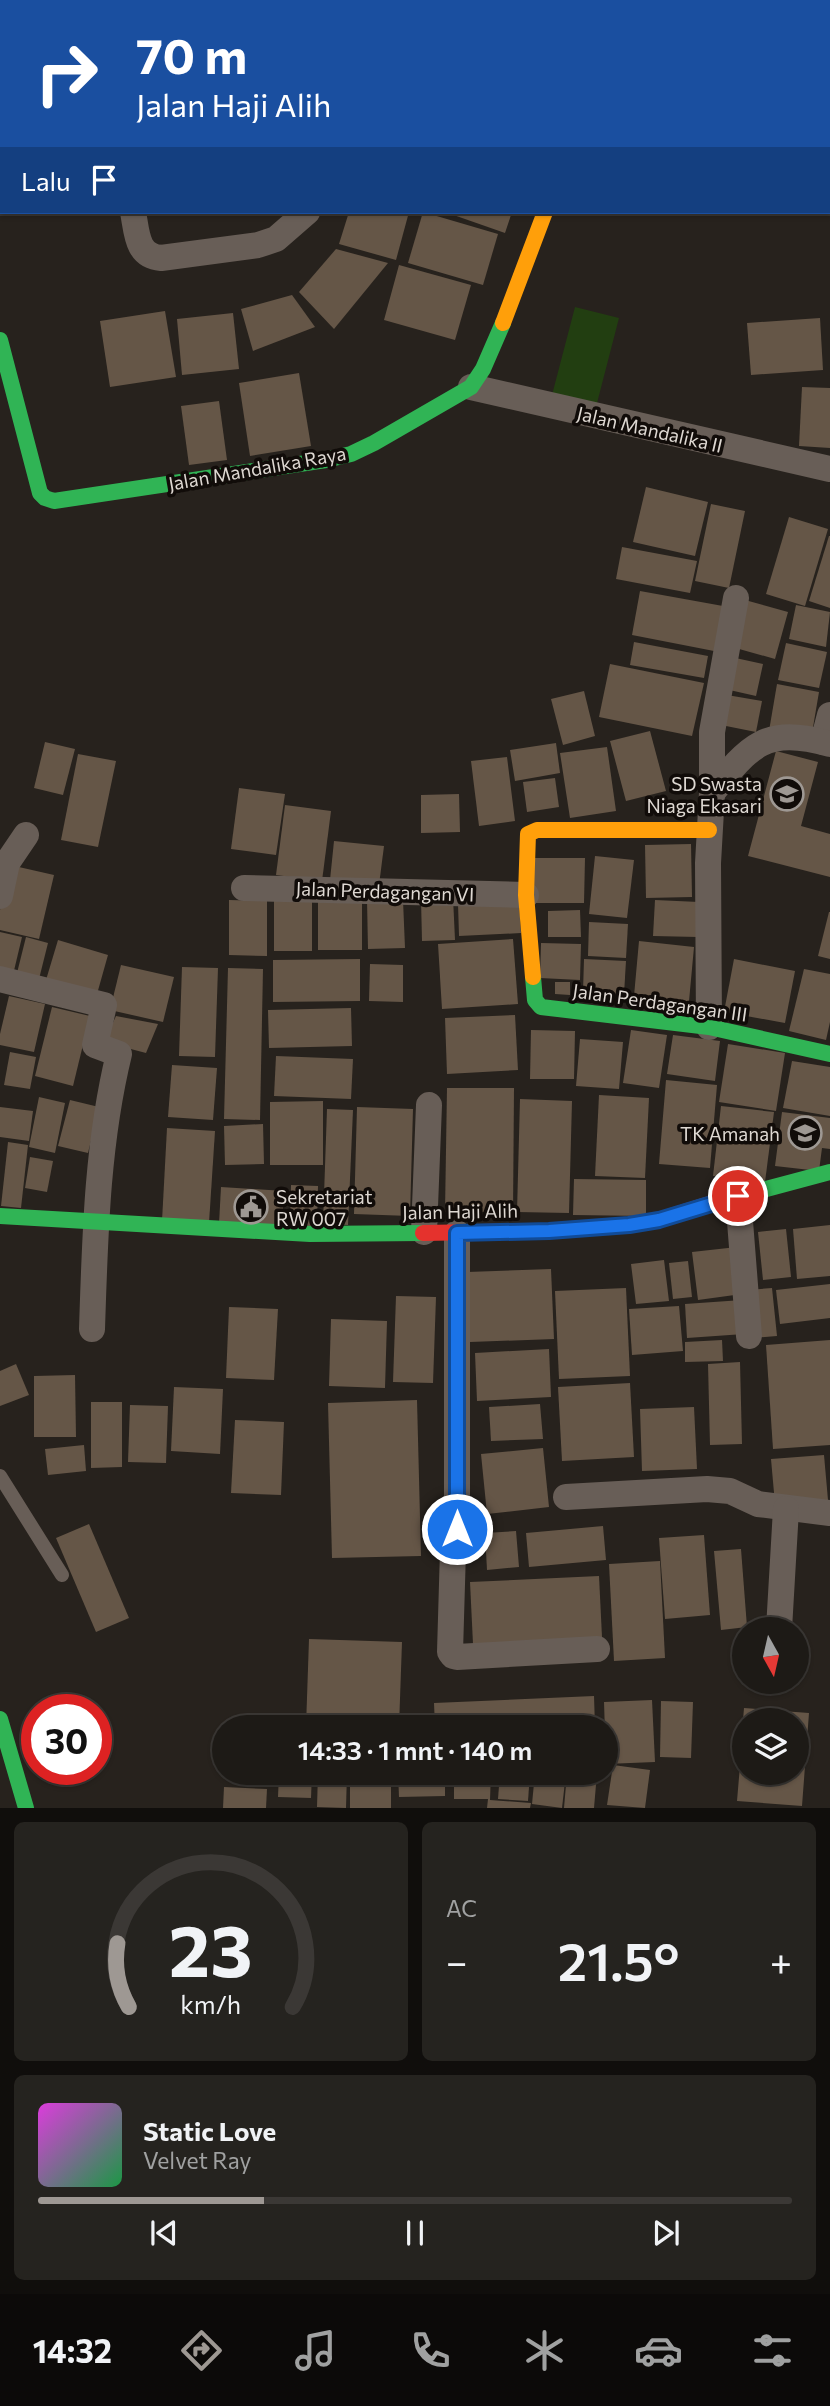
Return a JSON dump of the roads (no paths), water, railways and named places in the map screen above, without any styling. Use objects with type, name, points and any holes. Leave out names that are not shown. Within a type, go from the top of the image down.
[{"type":"main road","points":[[471,387],[483,369],[502,326],[544,214]]},
{"type":"main road","name":"Jalan Mandalika Raya","points":[[0,340],[40,493],[54,501],[351,454],[471,387]]},
{"type":"main road","points":[[526,895],[526,838],[532,832],[709,830]]},
{"type":"main road","name":"Jalan Perdagangan III","points":[[526,895],[532,994],[541,1007],[709,1027],[830,1054]]},
{"type":"main road","name":"Jalan Haji Alih","points":[[0,1216],[310,1234],[549,1231],[659,1220],[830,1172]]},
{"type":"main road","points":[[0,1719],[26,1808]]},
{"type":"street","points":[[133,214],[141,249],[146,255],[161,258],[258,245],[276,239],[305,214]]},
{"type":"street","name":"Jalan Mandalika II","points":[[471,387],[830,469]]},
{"type":"street","points":[[709,1027],[709,830],[713,721],[736,598]]},
{"type":"street","points":[[712,793],[740,758],[759,743],[797,738],[827,743],[830,715]]},
{"type":"street","points":[[0,895],[7,863],[26,835]]},
{"type":"street","name":"Jalan Perdagangan VI","points":[[244,888],[526,895]]},
{"type":"street","points":[[0,979],[104,1005],[95,1045],[119,1054],[112,1081],[96,1220],[92,1329]]},
{"type":"street","points":[[424,1232],[429,1104]]},
{"type":"street","points":[[738,1196],[748,1336]]},
{"type":"street","points":[[457,1233],[457,1529],[453,1550],[450,1651],[457,1657],[597,1649]]},
{"type":"street","points":[[566,1497],[707,1489],[730,1491],[758,1504],[830,1513]]},
{"type":"street","points":[[780,1617],[786,1508]]},
{"type":"lane","points":[[0,1476],[62,1576]]},
{"type":"place","name":"SD Swasta Niaga Ekasari","points":[[787,794]]},
{"type":"place","name":"TK Amanah","points":[[805,1133]]},
{"type":"place","name":"Sekretariat RW 007","points":[[251,1207]]}]
